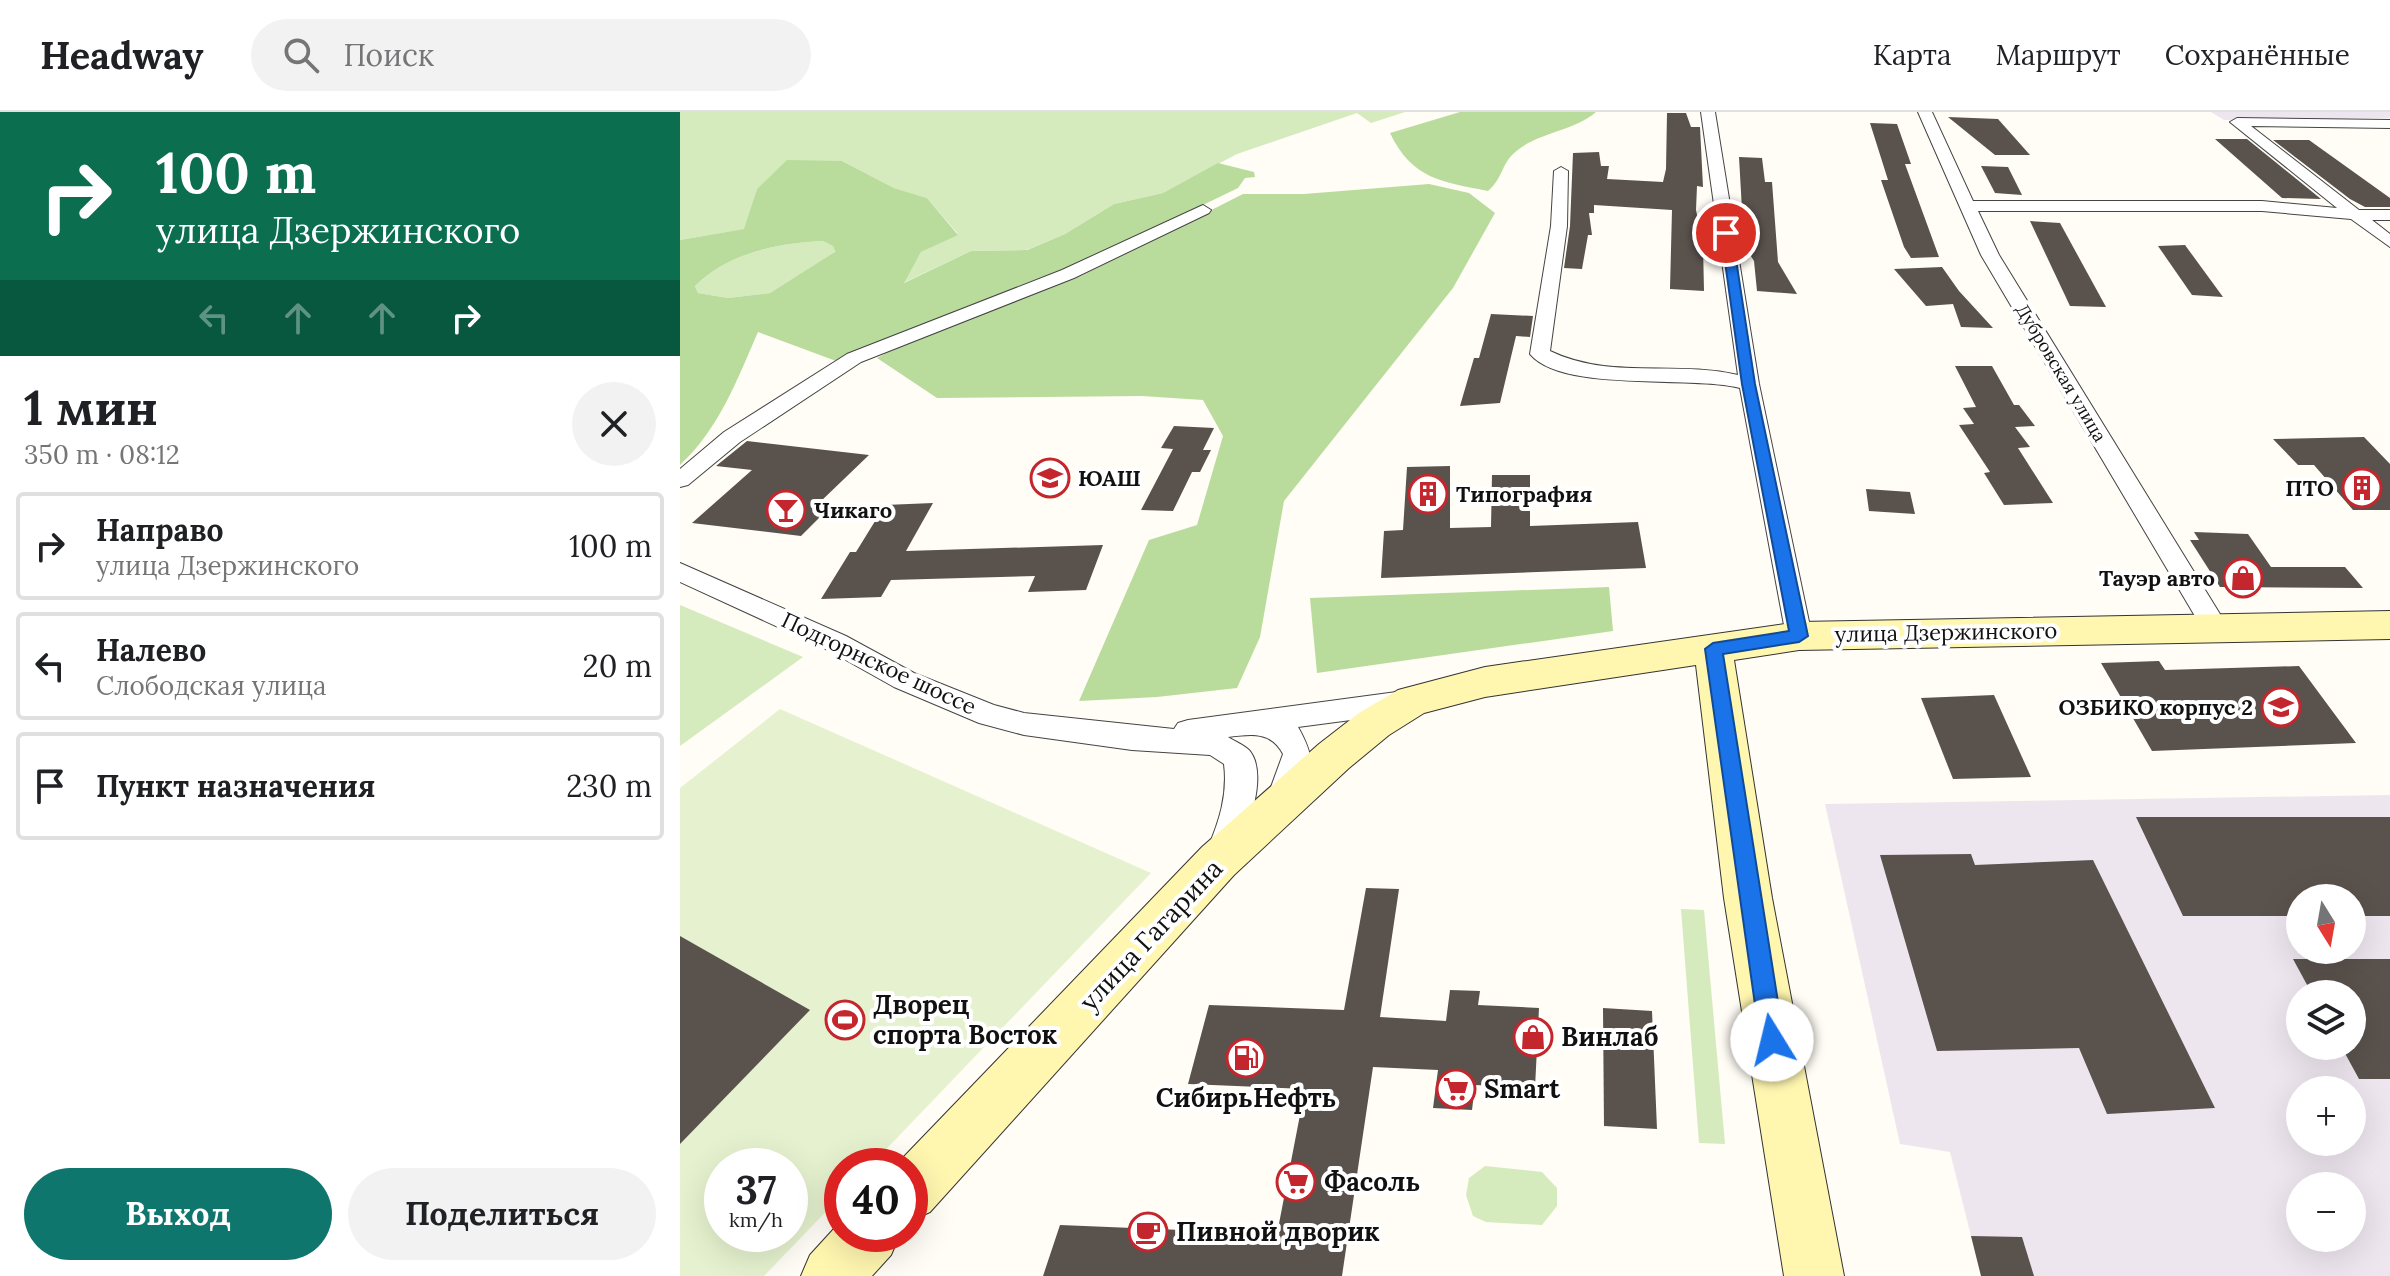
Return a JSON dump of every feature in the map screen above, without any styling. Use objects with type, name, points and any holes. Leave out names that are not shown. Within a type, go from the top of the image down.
[{"type":"main road","name":"улица Дзержинского","points":[[1412,701],[1485,682],[1799,636],[2390,625]]},
{"type":"main road","points":[[1713,649],[1748,898],[1814,1276]]},
{"type":"main road","name":"улица Гагарина","points":[[928,1173],[1218,861],[1334,756],[1374,724],[1412,701]]},
{"type":"main road","points":[[831,1276],[853,1252]]},
{"type":"street","points":[[1708,112],[1749,384],[1799,636]]},
{"type":"street","name":"Дубровская улица","points":[[1925,112],[1990,255],[2214,626]]},
{"type":"street","points":[[2390,124],[2237,122],[2390,242]]},
{"type":"street","points":[[1561,171],[1559,226],[1540,354],[1557,365],[1598,371],[1727,377],[1749,384]]},
{"type":"street","points":[[1968,206],[2262,206],[2355,215],[2390,215]]},
{"type":"street","points":[[680,480],[732,437],[854,358],[1068,274],[1203,210]]},
{"type":"street","name":"Подгорнское шоссе","points":[[680,572],[837,643],[904,680],[989,715],[1024,724],[1132,738]]},
{"type":"street","points":[[1132,738],[1412,701]]},
{"type":"street","points":[[1261,723],[1287,734],[1298,754],[1295,769],[1277,810]]},
{"type":"street","points":[[1132,738],[1215,744],[1238,758],[1242,780],[1237,818],[1218,861]]},
{"type":"shaded area","points":[[2211,112],[2390,112],[2390,118],[2224,120]]},
{"type":"shaded area","points":[[2390,795],[2390,1276],[1981,1276],[1950,1152],[1900,1144],[1825,804]]},
{"type":"green space","points":[[680,112],[1405,112],[1371,123],[1357,113],[1237,154],[1163,193],[1114,204],[1065,234],[1026,250],[971,251],[903,283],[921,252],[958,234],[927,198],[894,188],[842,161],[757,189],[745,229],[680,240]]},
{"type":"green space","points":[[1460,112],[1596,112],[1576,124],[1521,147],[1509,159],[1488,191],[1430,176],[1408,160],[1390,133]]},
{"type":"green space","points":[[787,160],[842,161],[894,188],[927,198],[958,235],[921,252],[904,283],[971,251],[1027,250],[1065,234],[1114,204],[1163,193],[1218,163],[1254,172],[1255,177],[1245,178],[1238,188],[1077,266],[970,305],[836,361],[758,332],[716,420],[680,465],[680,240],[744,229],[757,189]],"holes":[[[823,241],[833,246],[835,252],[770,293],[728,298],[698,293],[695,286],[723,265],[771,247]]]},
{"type":"green space","points":[[1429,184],[1469,193],[1495,213],[1453,288],[1284,501],[1260,637],[1237,688],[1157,697],[1079,701],[1149,540],[1197,525],[1223,436],[1203,400],[1142,396],[937,398],[877,358],[904,343],[985,309],[1081,276],[1243,194],[1304,194]]},
{"type":"green space","points":[[823,241],[833,246],[835,253],[770,293],[728,298],[698,293],[695,286],[723,265],[754,252]]},
{"type":"green space","points":[[1609,587],[1613,631],[1317,673],[1310,598]]},
{"type":"green space","points":[[680,605],[803,657],[680,746]]},
{"type":"green space","name":"Дворец спорта Восток","points":[[780,709],[1151,873],[887,1148],[824,1148],[824,1214],[808,1230],[808,1148],[704,1148],[704,1252],[787,1252],[764,1276],[680,1276],[680,788]]},
{"type":"green space","points":[[1681,909],[1704,910],[1725,1144],[1699,1143]]},
{"type":"green space","points":[[1485,1166],[1542,1172],[1557,1188],[1557,1206],[1542,1225],[1486,1222],[1473,1216],[1466,1195],[1469,1178]]},
{"type":"building","points":[[1667,113],[1686,113],[1691,127],[1700,127],[1703,187],[1697,186],[1696,210],[1703,244],[1704,291],[1670,289],[1672,210],[1594,205],[1594,213],[1589,213],[1592,235],[1588,235],[1582,269],[1564,268],[1570,226],[1573,153],[1599,152],[1601,166],[1609,166],[1607,179],[1663,182]]},
{"type":"building","points":[[1948,117],[1998,119],[2030,155],[1995,155]]},
{"type":"building","points":[[1870,123],[1897,124],[1911,164],[1905,164],[1939,257],[1911,258],[1904,247],[1881,180],[1888,180]]},
{"type":"building","points":[[2215,139],[2247,139],[2321,199],[2282,198]]},
{"type":"building","points":[[2273,140],[2309,140],[2390,198],[2390,207],[2365,207],[2350,199]]},
{"type":"building","points":[[1739,157],[1762,158],[1765,182],[1772,182],[1778,262],[1797,294],[1757,291],[1754,261],[1744,245]]},
{"type":"building","points":[[1981,166],[2008,167],[2022,195],[1995,193]]},
{"type":"building","points":[[2030,221],[2060,223],[2106,307],[2070,306]]},
{"type":"building","points":[[2185,245],[2223,297],[2192,295],[2158,246]]},
{"type":"building","points":[[1942,267],[1993,328],[1961,327],[1953,304],[1926,306],[1894,269]]},
{"type":"building","points":[[1491,314],[1533,316],[1530,337],[1516,336],[1500,403],[1460,406],[1474,358],[1479,358]]},
{"type":"building","points":[[1955,366],[1992,366],[2014,405],[2019,405],[2035,426],[2015,427],[2030,447],[2018,448],[2053,503],[2004,505],[1984,473],[1990,472],[1959,425],[1974,424],[1963,408],[1976,407]]},
{"type":"building","points":[[1174,426],[1214,428],[1203,450],[1211,450],[1200,472],[1192,472],[1173,511],[1141,510],[1173,449],[1161,448]]},
{"type":"building","name":"ПТО","points":[[2364,437],[2390,464],[2390,510],[2353,510],[2314,465],[2298,465],[2273,439]]},
{"type":"building","points":[[747,441],[869,455],[819,503],[833,504],[801,536],[692,523],[752,470],[716,466]]},
{"type":"building","name":"Типография","points":[[1450,466],[1450,528],[1491,527],[1492,475],[1530,475],[1530,526],[1638,522],[1646,568],[1381,578],[1384,531],[1403,530],[1407,467]]},
{"type":"building","points":[[1866,489],[1910,492],[1915,514],[1869,511]]},
{"type":"building","points":[[933,503],[906,551],[1103,545],[1086,590],[1028,592],[1035,576],[891,580],[881,597],[821,599],[850,552],[856,552],[885,505]]},
{"type":"building","points":[[2194,532],[2248,534],[2271,567],[2345,567],[2363,588],[2220,587],[2190,540],[2199,540]]},
{"type":"building","points":[[2159,661],[2165,670],[2299,666],[2356,743],[2152,751],[2101,663]]},
{"type":"building","points":[[1994,695],[2031,777],[1953,779],[1921,698]]},
{"type":"building","points":[[2136,817],[2390,817],[2390,916],[2366,916],[2366,884],[2286,884],[2286,916],[2183,916]]},
{"type":"building","points":[[1971,854],[1975,865],[2093,860],[2215,1108],[2107,1114],[2079,1048],[1937,1051],[1880,855]]},
{"type":"building","points":[[1366,888],[1399,889],[1380,1017],[1446,1021],[1450,990],[1480,991],[1478,1005],[1539,1008],[1535,1088],[1475,1085],[1472,1110],[1433,1108],[1438,1070],[1373,1067],[1342,1276],[1043,1276],[1060,1225],[1277,1234],[1305,1089],[1188,1084],[1209,1005],[1344,1010]]},
{"type":"building","points":[[680,936],[810,1010],[680,1144]]},
{"type":"building","points":[[2366,959],[2390,959],[2390,1079],[2357,1076],[2349,1060],[2366,1060],[2366,980],[2304,980],[2296,964],[2366,964]]},
{"type":"building","points":[[1603,1008],[1652,1011],[1657,1129],[1604,1126]]},
{"type":"building","points":[[1971,1236],[2022,1237],[2034,1276],[1981,1276]]},
{"type":"place","name":"ЮАШ","points":[[1050,478]]},
{"type":"place","name":"ПТО","points":[[2362,488]]},
{"type":"place","name":"Типография","points":[[1428,494]]},
{"type":"place","name":"Чикаго","points":[[786,510]]},
{"type":"place","name":"Тауэр авто","points":[[2243,578]]},
{"type":"place","name":"ОЗБИКО корпус 2","points":[[2281,707]]},
{"type":"place","name":"Дворец спорта Восток","points":[[845,1020]]},
{"type":"place","name":"Винлаб","points":[[1533,1037]]},
{"type":"place","name":"СибирьНефть","points":[[1246,1058]]},
{"type":"place","name":"Smart","points":[[1456,1089]]},
{"type":"place","name":"Фасоль","points":[[1296,1182]]},
{"type":"place","name":"Пивной дворик","points":[[1148,1232]]},
{"type":"route","points":[[1726,233],[1749,384],[1799,636],[1713,649],[1748,898],[1772,1040]]}]
